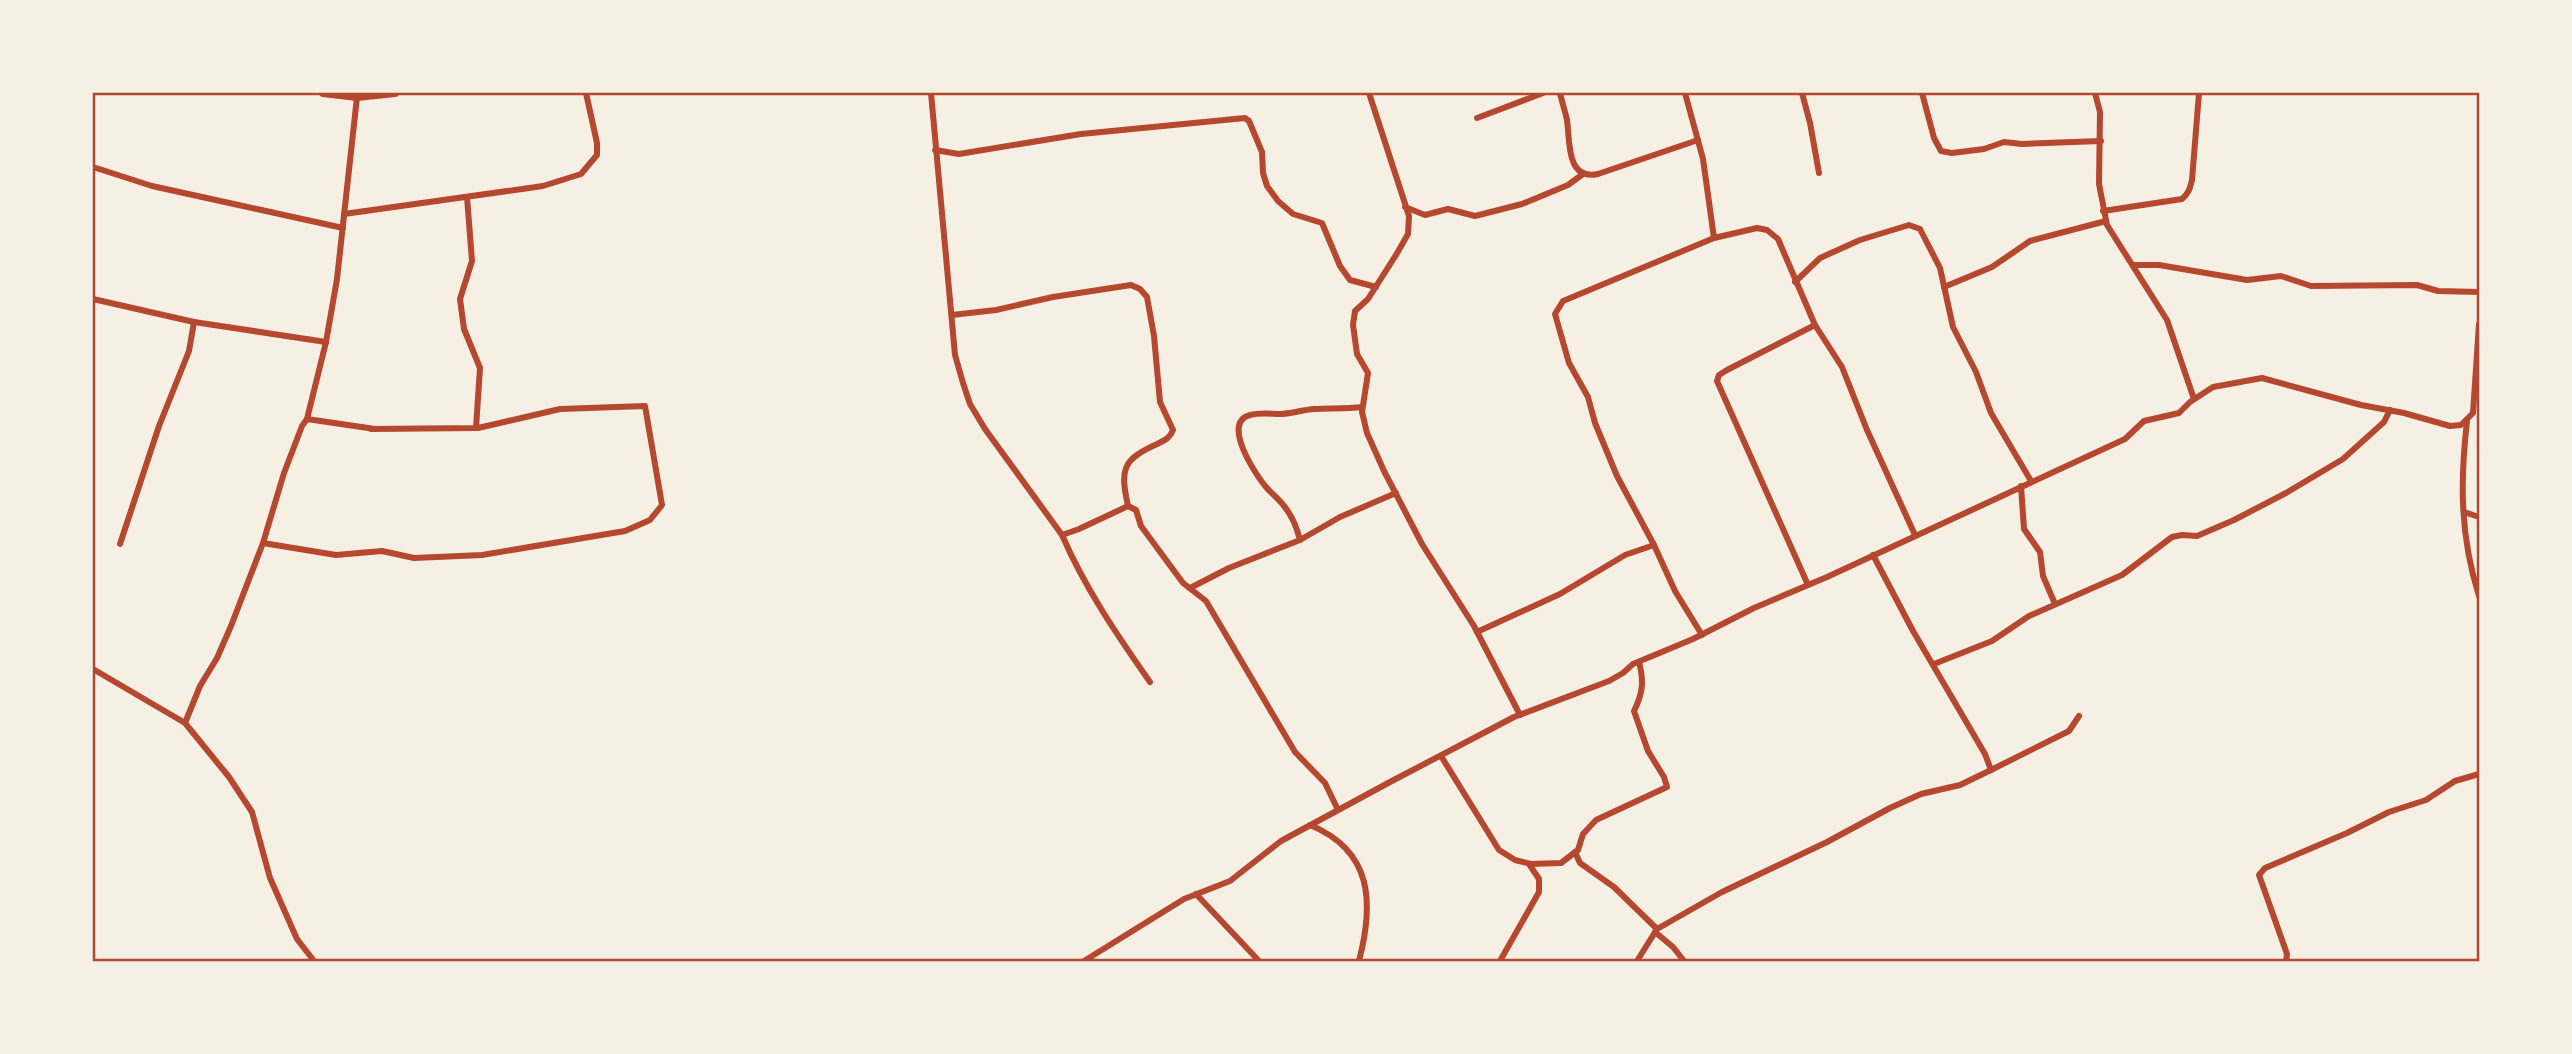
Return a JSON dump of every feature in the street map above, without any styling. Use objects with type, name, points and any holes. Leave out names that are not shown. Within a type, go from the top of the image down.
[{"type":"street","points":[[323,93],[358,97],[395,93]]},
{"type":"street","points":[[344,214],[543,186],[581,174],[597,155],[586,93]]},
{"type":"street","points":[[931,93],[956,355],[970,404],[1025,487],[1062,535],[1073,560],[1108,620],[1150,682]]},
{"type":"street","points":[[1369,93],[1409,216],[1408,234],[1376,287],[1356,311],[1353,325],[1357,354],[1368,373],[1362,407],[1367,433],[1422,544],[1477,632],[1520,715]]},
{"type":"street","points":[[1477,118],[1543,93]]},
{"type":"street","points":[[1560,93],[1567,122],[1569,153],[1583,174],[1598,174],[1698,140]]},
{"type":"street","points":[[1685,93],[1703,159],[1714,239]]},
{"type":"street","points":[[1801,93],[1810,123],[1819,173]]},
{"type":"street","points":[[1922,93],[1934,138],[1941,151],[1948,153],[1984,149],[2004,142],[2022,144],[2101,141]]},
{"type":"street","points":[[2095,93],[2100,113],[2099,184],[2106,221],[2166,320],[2194,399]]},
{"type":"street","points":[[2103,211],[2182,199],[2187,195],[2192,180],[2199,93]]},
{"type":"street","points":[[185,723],[200,686],[217,658],[263,543],[284,473],[307,419],[326,342],[358,97]]},
{"type":"street","points":[[935,150],[959,153],[1081,134],[1245,118],[1249,121],[1262,152],[1267,186],[1278,201],[1293,214],[1322,223],[1340,266],[1350,281],[1376,287]]},
{"type":"street","points":[[93,167],[152,186],[343,228]]},
{"type":"street","points":[[1405,207],[1425,215],[1448,209],[1475,216],[1522,204],[1568,185],[1583,174]]},
{"type":"street","points":[[467,197],[472,261],[460,299],[460,313],[480,368],[478,428]]},
{"type":"street","points":[[1944,287],[1992,267],[2030,241],[2106,221]]},
{"type":"street","points":[[1795,282],[1821,258],[1860,240],[1909,225],[1920,229],[1926,236],[1940,268],[1953,327],[1976,372],[1992,414],[2031,481]]},
{"type":"street","points":[[1702,635],[1675,591],[1617,476],[1595,423],[1588,397],[1569,363],[1555,314],[1563,301],[1714,239],[1757,228],[1767,230],[1778,239],[1815,325],[1842,367],[1867,430],[1915,535]]},
{"type":"street","points":[[2134,265],[2159,265],[2247,280],[2281,276],[2311,286],[2417,285],[2438,291],[2479,292]]},
{"type":"street","points":[[952,315],[996,310],[1053,297],[1131,285],[1140,289],[1147,297],[1154,336],[1160,402],[1173,430],[1167,439],[1135,454],[1128,463],[1124,485],[1128,506]]},
{"type":"street","points":[[93,299],[194,322],[326,342]]},
{"type":"street","points":[[120,544],[155,438],[189,351],[194,322]]},
{"type":"street","points":[[1084,961],[1196,894],[1230,881],[1281,841],[1520,715],[1609,681],[1639,662],[1702,635],[1754,608],[2125,439],[2150,418],[2179,413],[2213,387],[2262,379],[2450,426],[2461,425],[2473,413],[2479,324]]},
{"type":"street","points":[[1808,585],[1717,381],[1719,375],[1727,370],[1815,325]]},
{"type":"street","points":[[263,543],[336,555],[382,551],[414,558],[482,555],[625,531],[650,520],[662,505],[645,405],[560,409],[478,428],[438,426],[371,429],[307,419]]},
{"type":"street","points":[[1300,540],[1296,524],[1284,506],[1264,486],[1248,461],[1240,442],[1240,420],[1260,413],[1362,407]]},
{"type":"street","points":[[1934,664],[1992,641],[2017,623],[2122,575],[2172,537],[2197,536],[2286,493],[2343,459],[2384,422],[2389,410]]},
{"type":"street","points":[[2467,421],[2461,472],[2471,571],[2479,596]]},
{"type":"street","points":[[2021,486],[2024,529],[2040,552],[2043,576],[2055,604]]},
{"type":"street","points":[[1190,588],[1300,540],[1340,517],[1396,494]]},
{"type":"street","points":[[1062,535],[1128,506]]},
{"type":"street","points":[[1128,506],[1136,510],[1141,526],[1183,583],[1206,601],[1294,752],[1325,783],[1338,810]]},
{"type":"street","points":[[2464,512],[2479,517]]},
{"type":"street","points":[[1477,632],[1560,594],[1625,555],[1654,545]]},
{"type":"street","points":[[1873,555],[1913,631],[1985,754],[1991,770]]},
{"type":"street","points":[[1441,756],[1499,850],[1515,860],[1529,863],[1562,863],[1575,852],[1583,834],[1596,820],[1667,787],[1648,751],[1634,711],[1642,697],[1639,662]]},
{"type":"street","points":[[93,669],[185,723],[229,777],[253,812],[270,878],[297,939],[314,961]]},
{"type":"street","points":[[1637,961],[1656,930],[1722,892],[1827,842],[1890,808],[1922,794],[1960,785],[1991,770],[2069,731],[2079,716]]},
{"type":"street","points":[[2286,961],[2287,954],[2259,875],[2265,868],[2389,812],[2426,800],[2455,781],[2479,774]]},
{"type":"street","points":[[1310,825],[1340,840],[1354,858],[1367,887],[1366,935],[1359,961]]},
{"type":"street","points":[[1575,852],[1580,863],[1614,887],[1684,961]]},
{"type":"street","points":[[1500,961],[1539,892],[1539,879],[1529,863]]},
{"type":"street","points":[[1196,894],[1259,961]]}]
